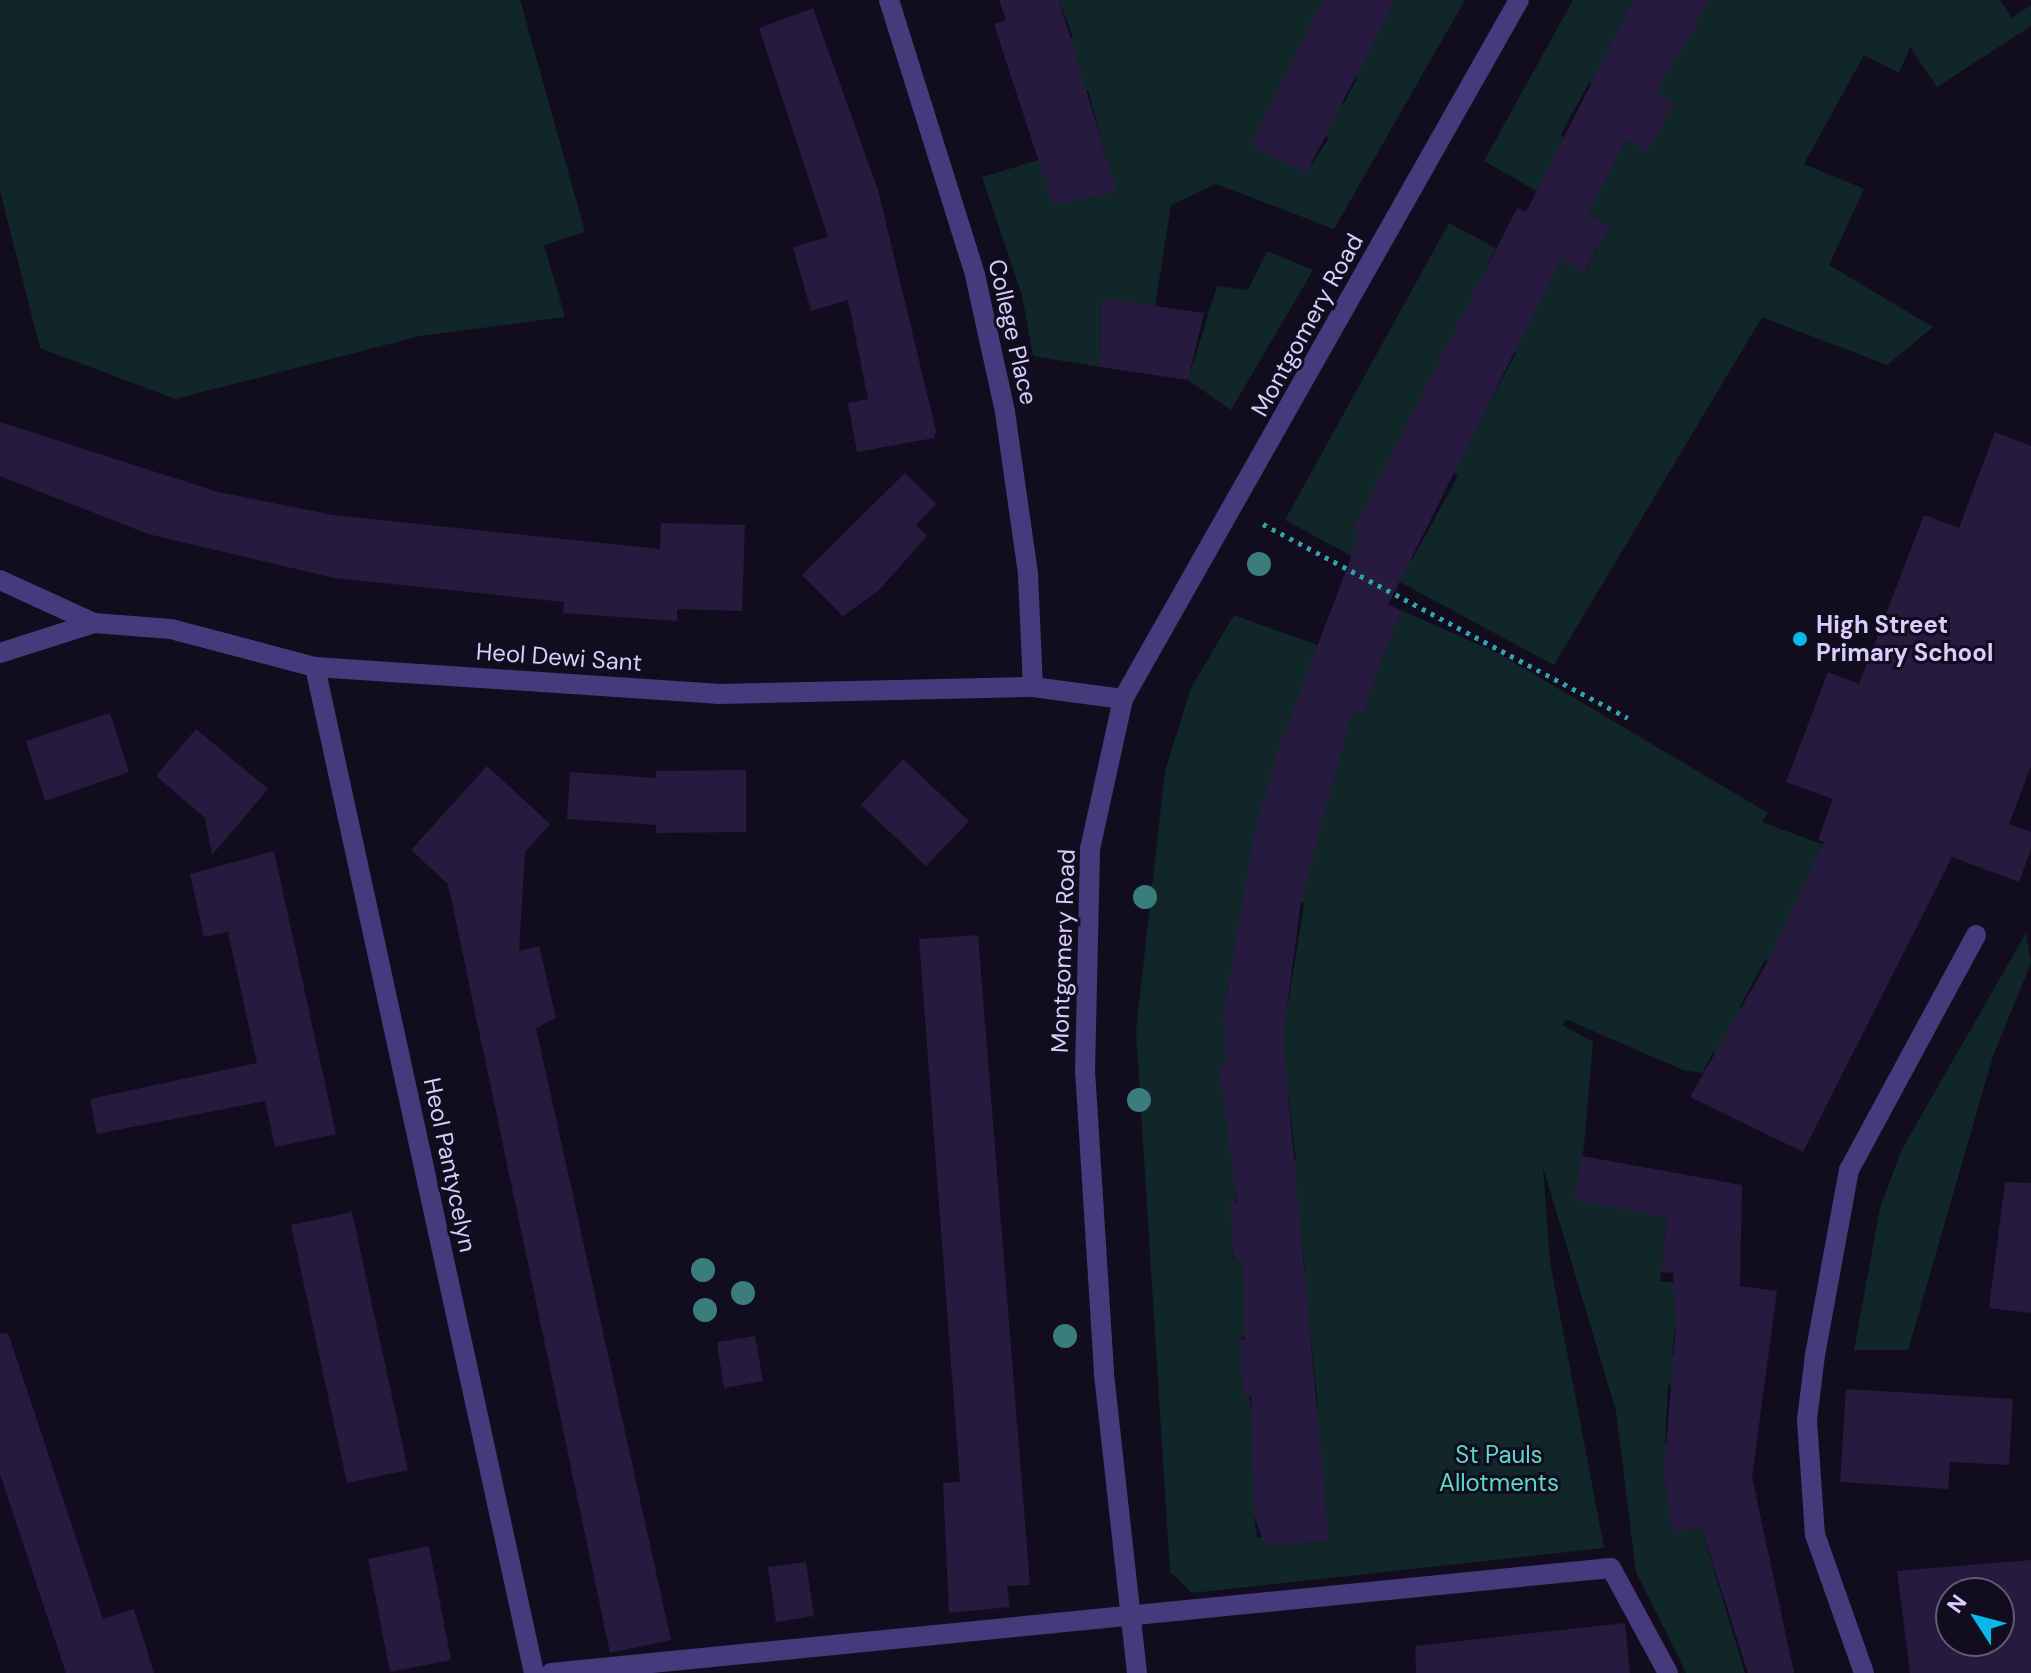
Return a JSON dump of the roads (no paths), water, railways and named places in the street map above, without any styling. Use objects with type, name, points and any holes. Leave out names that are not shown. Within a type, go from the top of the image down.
[{"type":"street","name":"College Place","points":[[889,0],[975,275],[1005,412],[1028,574],[1033,687]]},
{"type":"street","name":"Montgomery Road","points":[[1137,1673],[1104,1372],[1085,1071],[1090,849],[1123,699],[1234,509],[1519,0]]},
{"type":"street","points":[[0,580],[94,623]]},
{"type":"street","name":"Heol Dewi Sant","points":[[0,653],[94,623],[171,629],[315,667],[717,694],[1033,687],[1123,699]]},
{"type":"street","name":"Heol Pantycelyn","points":[[315,667],[534,1673]]},
{"type":"street","points":[[1864,1673],[1815,1535],[1807,1420],[1815,1355],[1849,1170],[1976,935]]},
{"type":"street","points":[[551,1673],[1611,1568],[1668,1673]]},
{"type":"place","name":"High Street Primary School","points":[[1800,639]]},
{"type":"park label","name":"St Pauls Allotments","points":[[1499,1469]]}]
